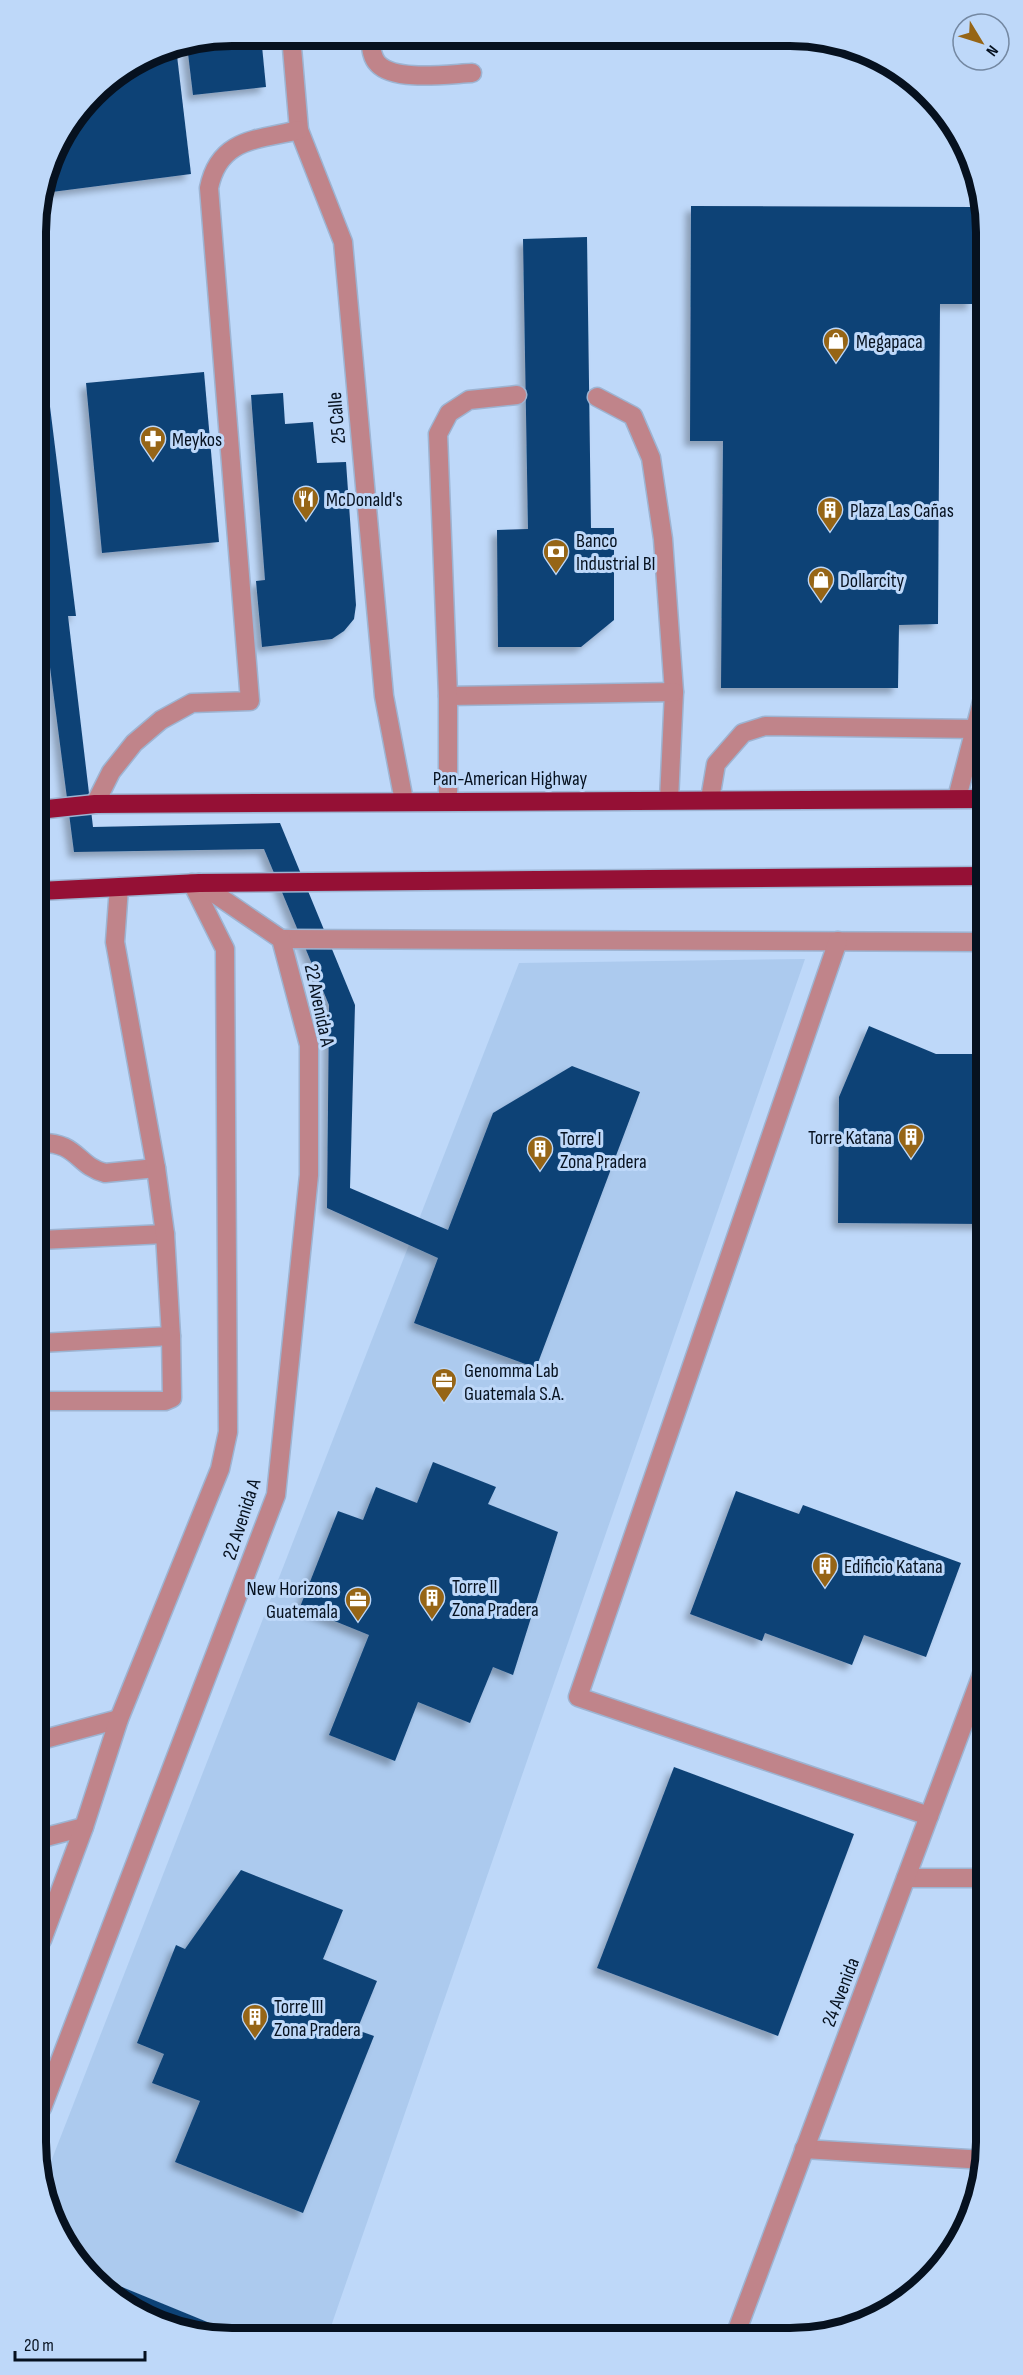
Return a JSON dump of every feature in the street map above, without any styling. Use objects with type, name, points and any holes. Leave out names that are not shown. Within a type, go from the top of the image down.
[{"type":"highway","name":"Pan-American Highway","points":[[47,809],[95,804],[976,799]]},
{"type":"highway","points":[[47,891],[195,883],[976,876]]},
{"type":"street","name":"25 Calle","points":[[292,47],[299,130],[343,243],[384,696],[404,801]]},
{"type":"street","points":[[371,47],[378,64],[390,72],[408,75],[472,73]]},
{"type":"street","points":[[95,804],[111,772],[134,743],[161,720],[192,703],[250,701],[209,188],[220,158],[238,144],[299,130]]},
{"type":"street","points":[[448,801],[448,696],[438,434],[449,413],[469,400],[517,395]]},
{"type":"street","points":[[597,397],[633,416],[651,458],[663,539],[674,692],[669,800]]},
{"type":"street","points":[[448,696],[674,692]]},
{"type":"street","points":[[957,798],[976,725]]},
{"type":"street","points":[[710,799],[716,764],[743,733],[765,726],[975,729]]},
{"type":"street","points":[[195,883],[281,939],[976,942]]},
{"type":"street","points":[[47,1913],[84,1827],[118,1719],[220,1468],[228,1432],[225,949],[195,883]]},
{"type":"street","points":[[47,1401],[165,1401],[172,1398],[165,1234],[156,1168],[115,942],[119,887]]},
{"type":"street","name":"22 Avenida A","points":[[47,2095],[276,1495],[309,1175],[309,1045],[281,939]]},
{"type":"street","points":[[838,941],[578,1697],[929,1816]]},
{"type":"street","points":[[47,1142],[55,1142],[68,1148],[98,1171],[105,1173],[156,1168]]},
{"type":"street","points":[[47,1240],[165,1234]]},
{"type":"street","points":[[47,1343],[171,1336]]},
{"type":"street","name":"24 Avenida","points":[[738,2328],[976,1690]]},
{"type":"street","points":[[47,1738],[118,1719]]},
{"type":"street","points":[[47,1837],[84,1827]]},
{"type":"street","points":[[906,1878],[976,1878]]},
{"type":"street","points":[[804,2149],[975,2159]]},
{"type":"shaded area","points":[[805,959],[330,2328],[220,2328],[196,2325],[173,2319],[139,2304],[101,2274],[71,2236],[53,2191],[48,2168],[519,963]]},
{"type":"building","points":[[220,47],[262,47],[266,87],[193,95],[188,52]]},
{"type":"building","points":[[177,55],[191,174],[51,192],[71,139],[93,110],[119,85],[139,71]]},
{"type":"building","name":"Plaza Las Cañas","points":[[691,206],[973,207],[973,304],[940,304],[938,624],[899,625],[898,688],[721,688],[723,441],[690,441]]},
{"type":"building","points":[[587,237],[591,528],[614,528],[614,620],[581,647],[498,647],[497,530],[528,529],[523,239]]},
{"type":"building","name":"Meykos","points":[[204,372],[219,542],[102,553],[86,383]]},
{"type":"building","points":[[47,383],[76,616],[68,616],[93,827],[280,823],[355,1005],[350,1188],[448,1230],[493,1113],[572,1066],[640,1092],[536,1368],[414,1323],[438,1258],[327,1208],[329,1005],[264,849],[74,852],[47,644]]},
{"type":"building","name":"McDonald's","points":[[283,393],[285,424],[313,422],[317,463],[346,462],[356,605],[354,619],[344,631],[332,639],[262,647],[256,581],[265,580],[251,395]]},
{"type":"building","name":"Torre Katana","points":[[869,1026],[936,1054],[976,1054],[976,1224],[838,1223],[839,1097]]},
{"type":"building","name":"Torre II Zona Pradera","points":[[433,1462],[496,1487],[488,1504],[558,1532],[513,1675],[493,1667],[470,1723],[418,1702],[395,1761],[329,1735],[369,1635],[300,1607],[338,1511],[363,1520],[376,1487],[417,1503]]},
{"type":"building","name":"Edificio Katana","points":[[736,1491],[799,1514],[803,1505],[961,1563],[926,1657],[864,1635],[852,1665],[765,1633],[762,1641],[690,1614]]},
{"type":"building","points":[[674,1767],[854,1834],[778,2036],[597,1968]]},
{"type":"building","name":"Torre III Zona Pradera","points":[[241,1870],[343,1910],[323,1959],[377,1981],[357,2030],[374,2036],[303,2213],[175,2162],[200,2101],[152,2083],[164,2054],[137,2043],[176,1945],[185,1949]]},
{"type":"building","points":[[122,2287],[222,2328],[173,2319],[139,2304],[120,2291]]},
{"type":"place","name":"Megapaca","points":[[836,364]]},
{"type":"place","name":"Meykos","points":[[153,462]]},
{"type":"place","name":"McDonald's","points":[[306,522]]},
{"type":"place","name":"Plaza Las Cañas","points":[[830,533]]},
{"type":"place","name":"Banco Industrial BI","points":[[556,575]]},
{"type":"place","name":"Dollarcity","points":[[821,603]]},
{"type":"place","name":"Torre Katana","points":[[911,1160]]},
{"type":"place","name":"Torre I Zona Pradera","points":[[540,1172]]},
{"type":"place","name":"Genomma Lab Guatemala S.A.","points":[[444,1404]]},
{"type":"place","name":"Edificio Katana","points":[[825,1589]]},
{"type":"place","name":"Torre II Zona Pradera","points":[[432,1621]]},
{"type":"place","name":"New Horizons Guatemala","points":[[358,1623]]},
{"type":"place","name":"Torre III Zona Pradera","points":[[255,2040]]}]
